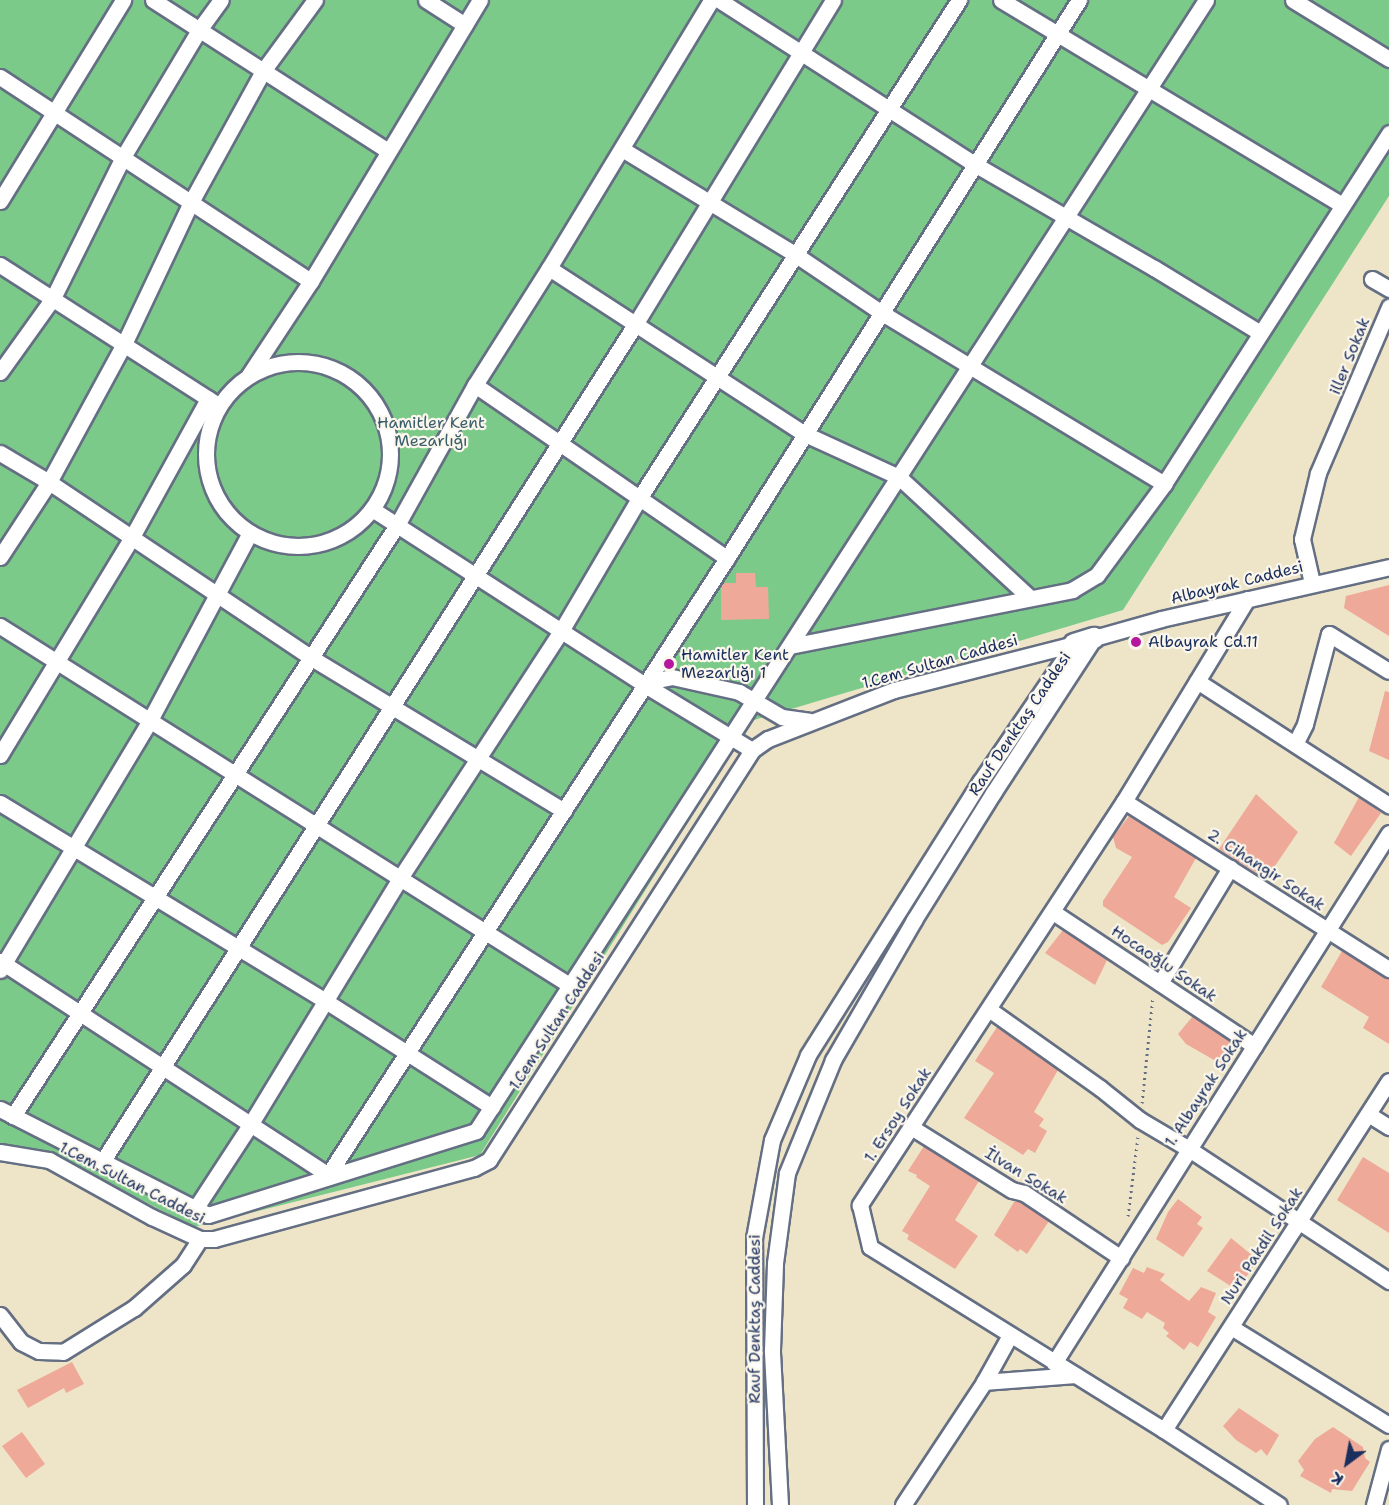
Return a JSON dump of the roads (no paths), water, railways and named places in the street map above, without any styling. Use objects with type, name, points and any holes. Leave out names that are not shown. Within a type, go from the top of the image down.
[{"type":"main road","name":"Rauf Denktaş Caddesi","points":[[1074,644],[1094,639]]},
{"type":"street","points":[[0,201],[123,0]]},
{"type":"street","points":[[153,0],[388,151]]},
{"type":"street","points":[[0,372],[53,298],[123,157],[200,30],[221,0]]},
{"type":"street","points":[[0,557],[49,482],[124,344],[191,202],[263,71],[315,0]]},
{"type":"street","points":[[426,0],[465,25]]},
{"type":"street","points":[[249,375],[311,281],[480,0]]},
{"type":"street","points":[[711,0],[549,268],[475,384],[397,525],[79,1012],[6,1112],[208,1215],[328,1175],[476,1131],[1206,0]]},
{"type":"street","points":[[719,0],[976,165],[1259,332]]},
{"type":"street","points":[[102,1162],[636,323],[833,0]]},
{"type":"street","points":[[195,1209],[250,1125],[400,878],[561,631],[640,497],[959,0]]},
{"type":"street","points":[[1001,0],[1057,36],[1150,89],[1342,205]]},
{"type":"street","points":[[328,1175],[727,558],[1079,0]]},
{"type":"street","points":[[1293,0],[1389,59]]},
{"type":"street","points":[[0,77],[311,281]]},
{"type":"street","points":[[790,646],[1072,590],[1097,575],[1164,484],[1259,332],[1389,133]]},
{"type":"street","points":[[621,148],[796,255],[882,313],[1164,484]]},
{"type":"street","points":[[0,265],[214,403]]},
{"type":"street","points":[[549,268],[805,434],[899,477],[1029,597]]},
{"type":"street","points":[[1372,279],[1389,289]]},
{"type":"street","name":"iller Sokak","points":[[1312,583],[1302,539],[1306,515],[1318,472],[1389,307]]},
{"type":"street","points":[[0,755],[55,661],[214,403],[249,375],[275,364],[303,362],[331,368],[362,389],[374,403],[387,428],[390,456],[385,484],[372,509],[353,528],[329,541],[302,546],[275,543],[250,533],[227,513],[211,487],[205,457],[214,403]]},
{"type":"street","points":[[475,384],[561,441],[727,558]]},
{"type":"street","points":[[0,453],[49,482],[310,657],[564,811]]},
{"type":"street","points":[[372,509],[561,631],[752,750]]},
{"type":"street","points":[[250,533],[150,720],[1,965],[79,1012],[328,1175]]},
{"type":"street","name":"Albayrak Caddesi","points":[[1094,639],[1312,583],[1389,567]]},
{"type":"street","name":"1. Ersoy Sokak","points":[[1247,599],[1124,801],[990,1010],[860,1205],[870,1247],[1164,1430],[1278,1505]]},
{"type":"street","points":[[0,626],[571,986]]},
{"type":"street","points":[[1295,744],[1305,724],[1329,634],[1389,672]]},
{"type":"street","name":"Rauf Denktaş Caddesi","points":[[780,1505],[772,1350],[775,1263],[788,1173],[833,1060],[920,910],[1094,639]]},
{"type":"street","name":"Rauf Denktaş Caddesi","points":[[755,1505],[754,1238],[772,1140],[808,1055],[980,782],[1074,644]]},
{"type":"street","name":"1.Cem Sultan Caddesi","points":[[0,1152],[49,1160],[152,1217],[200,1239],[214,1239],[474,1168],[489,1160],[752,750],[768,739],[894,690],[1074,644]]},
{"type":"street","points":[[646,683],[672,678],[739,692],[782,717],[812,722]]},
{"type":"street","points":[[1197,681],[1389,805]]},
{"type":"street","name":"2. Cihangir Sokak","points":[[1124,801],[1389,969]]},
{"type":"street","points":[[0,802],[324,1000],[492,1107]]},
{"type":"street","name":"1. Albayrak Sokak","points":[[1054,1363],[1389,833]]},
{"type":"street","points":[[1160,983],[1230,868]]},
{"type":"street","name":"Hocaoğlu Sokak","points":[[1053,912],[1255,1046]]},
{"type":"street","points":[[990,1010],[1100,1088],[1140,1120],[1189,1149],[1389,1281]]},
{"type":"street","name":"Nuri Pakdil Sokak","points":[[1164,1430],[1389,1081]]},
{"type":"street","points":[[1368,1114],[1389,1128]]},
{"type":"street","name":"İlvan Sokak","points":[[912,1127],[1012,1190],[1024,1193],[1121,1258]]},
{"type":"street","points":[[0,1314],[21,1342],[39,1351],[63,1352],[134,1308],[183,1265],[200,1239]]},
{"type":"street","points":[[1231,1327],[1389,1425]]},
{"type":"street","points":[[903,1505],[984,1382],[1010,1335]]},
{"type":"street","points":[[984,1382],[1075,1375]]},
{"type":"street","points":[[1374,1505],[1389,1449]]},
{"type":"place","name":"Albayrak Cd.11","points":[[1136,642]]},
{"type":"place","name":"Hamitler Kent Mezarlığı 1","points":[[669,664]]},
{"type":"park label","name":"Hamitler Kent Mezarlığı","points":[[431,432]]}]
